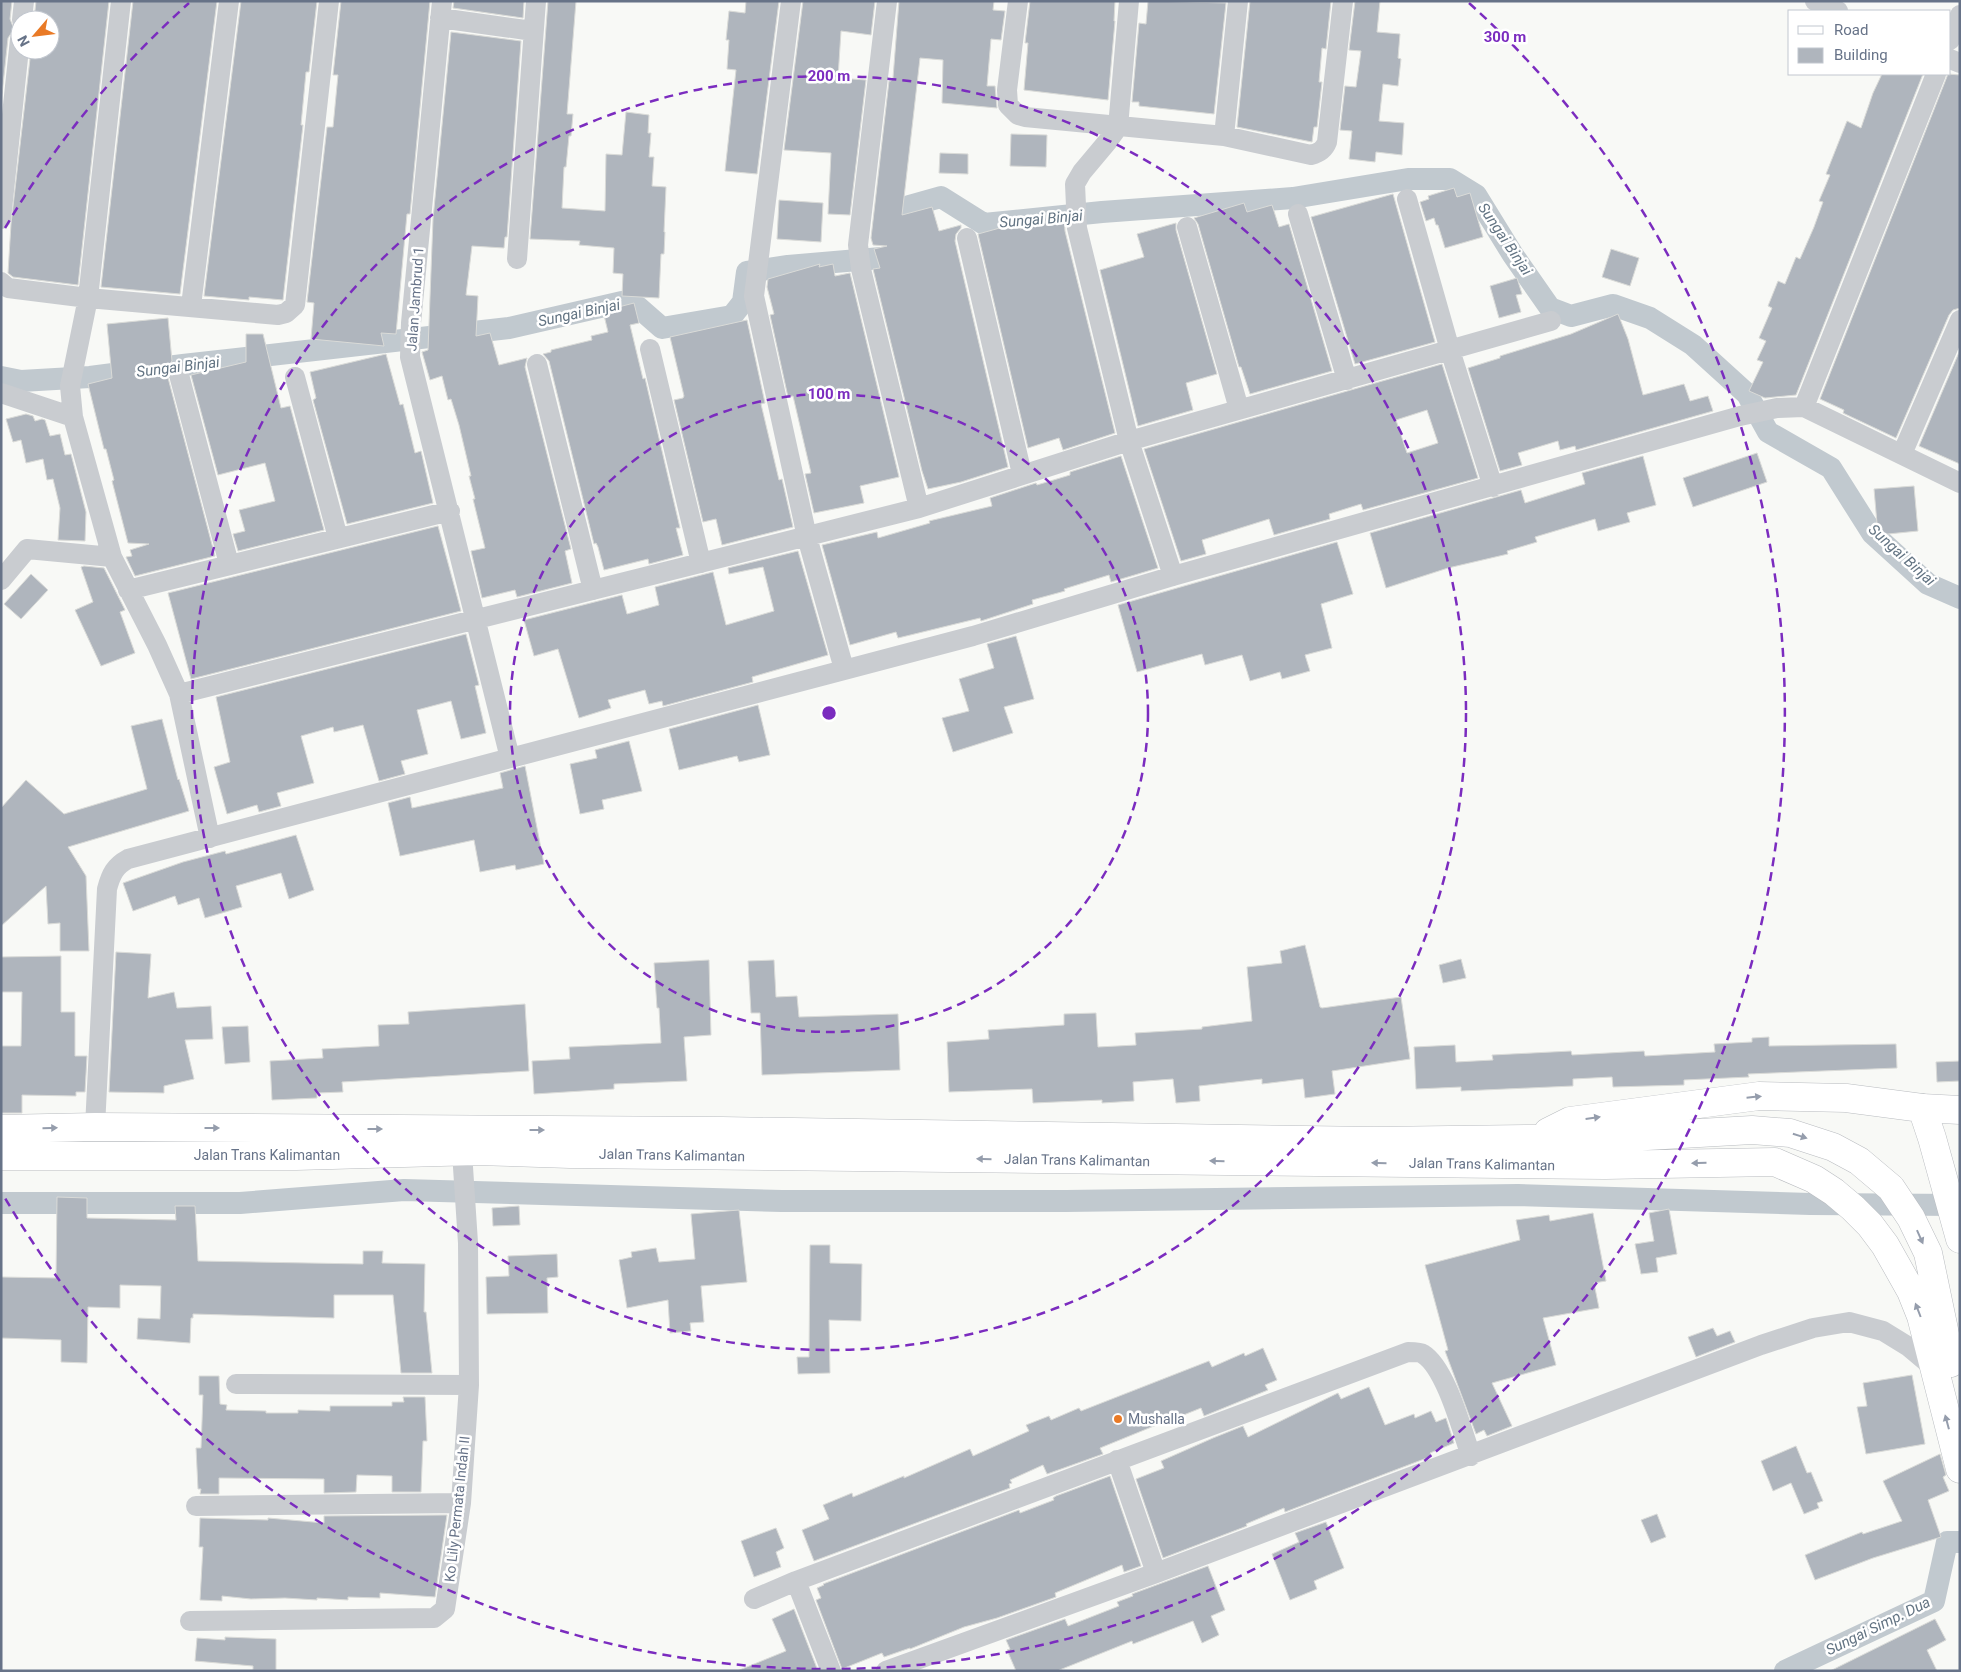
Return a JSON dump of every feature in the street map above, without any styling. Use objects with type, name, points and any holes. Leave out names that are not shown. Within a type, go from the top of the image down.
[{"type":"main road","points":[[1531,1140],[1570,1121],[1759,1096],[1846,1098],[1922,1108],[1960,1110]]},
{"type":"main road","points":[[1922,1108],[1960,1239]]},
{"type":"main road","name":"Jalan Trans Kalimantan","points":[[1,1129],[95,1127],[722,1131],[1374,1141],[1612,1138],[1752,1130],[1790,1133],[1833,1147],[1860,1161],[1891,1188],[1911,1218],[1928,1254],[1938,1359],[1960,1469]]},
{"type":"main road","name":"Jalan Trans Kalimantan","points":[[1,1156],[296,1156],[1586,1165],[1775,1162],[1814,1179],[1834,1192],[1870,1225],[1889,1252],[1911,1291],[1938,1359],[1960,1393]]},
{"type":"street","points":[[121,1],[88,298],[70,386],[73,417],[112,556],[157,645],[179,694],[210,838]]},
{"type":"street","points":[[191,306],[229,1]]},
{"type":"street","points":[[1,282],[8,288],[88,298],[278,315],[286,313],[295,304],[328,1]]},
{"type":"street","points":[[517,259],[536,1]]},
{"type":"street","points":[[791,1],[754,296],[807,537],[844,669]]},
{"type":"street","points":[[887,1],[858,245],[861,269],[919,508]]},
{"type":"street","points":[[1018,1],[1008,105],[1012,110],[1025,117],[1224,136],[1311,155],[1317,154],[1325,148],[1327,142],[1343,1]]},
{"type":"street","points":[[1128,1],[1118,127],[1108,142],[1082,172],[1075,184],[1077,228],[1129,441],[1173,576]]},
{"type":"street","points":[[1224,136],[1238,1]]},
{"type":"street","points":[[1815,1],[1836,10]]},
{"type":"street","points":[[441,10],[533,31]]},
{"type":"street","name":"Jalan Jambrud 1","points":[[441,10],[411,323],[410,357],[450,511],[510,758]]},
{"type":"street","points":[[1951,38],[1960,15]]},
{"type":"street","points":[[1,219],[18,60]]},
{"type":"street","points":[[1804,406],[1936,75]]},
{"type":"street","points":[[1407,199],[1450,350],[1492,487]]},
{"type":"street","points":[[1298,214],[1346,380]]},
{"type":"street","points":[[1187,227],[1239,409]]},
{"type":"street","points":[[967,238],[1022,474]]},
{"type":"street","points":[[1902,454],[1960,320]]},
{"type":"street","points":[[179,694],[919,508],[1129,441],[1552,321]]},
{"type":"street","points":[[650,349],[701,563]]},
{"type":"street","points":[[537,364],[593,590]]},
{"type":"street","points":[[178,371],[229,564]]},
{"type":"street","points":[[296,377],[338,538]]},
{"type":"street","points":[[1,393],[73,417]]},
{"type":"street","points":[[95,1127],[108,888],[110,876],[119,864],[128,859],[973,636],[1173,576],[1747,414],[1777,408],[1804,406],[1960,482]]},
{"type":"street","points":[[128,590],[450,511]]},
{"type":"street","points":[[1,580],[27,549],[112,556]]},
{"type":"street","name":"Ko Lily Permata Indah II","points":[[190,1621],[434,1618],[445,1609],[461,1503],[469,1385],[468,1243],[462,1157]]},
{"type":"street","points":[[886,1671],[1156,1573],[1762,1345],[1813,1328],[1848,1322],[1883,1331],[1908,1347],[1938,1359]]},
{"type":"street","points":[[754,1599],[1408,1352],[1423,1354],[1444,1379],[1471,1456]]},
{"type":"street","points":[[236,1384],[469,1385]]},
{"type":"street","points":[[1118,1460],[1156,1573]]},
{"type":"street","points":[[196,1506],[461,1503]]},
{"type":"street","points":[[796,1582],[831,1671]]},
{"type":"building","points":[[1,1],[12,1],[10,35],[8,38],[1,104]]},
{"type":"building","points":[[36,1],[109,1],[78,285],[13,277],[8,273],[11,224],[30,60],[60,60],[60,10],[35,10]]},
{"type":"building","points":[[133,1],[217,1],[180,294],[101,287]]},
{"type":"building","points":[[241,1],[317,1],[309,72],[306,72],[301,125],[303,125],[283,300],[249,297],[249,300],[204,296]]},
{"type":"building","points":[[341,1],[430,1],[410,214],[407,214],[396,334],[381,333],[384,346],[311,339],[314,303],[307,302],[327,127],[333,127],[338,75],[333,75]]},
{"type":"building","points":[[454,1],[524,1],[523,18],[453,8]]},
{"type":"building","points":[[548,1],[576,1],[567,114],[573,114],[566,167],[564,167],[562,208],[605,211],[606,154],[622,155],[626,112],[649,115],[648,133],[651,133],[649,157],[654,157],[652,186],[666,187],[664,254],[661,254],[659,298],[622,296],[623,274],[613,273],[614,248],[579,245],[580,241],[530,239]]},
{"type":"building","points":[[746,1],[779,1],[757,174],[725,171],[736,70],[727,69],[729,40],[726,40],[729,11],[745,13]]},
{"type":"building","points":[[803,1],[875,1],[871,35],[841,31],[838,78],[866,80],[850,215],[828,214],[831,153],[784,150]]},
{"type":"building","points":[[899,1],[994,1],[993,10],[1005,11],[1001,40],[991,39],[987,86],[995,86],[997,108],[942,103],[943,60],[920,58],[902,215],[932,207],[939,231],[961,225],[956,234],[955,241],[1008,467],[961,482],[928,489],[873,269],[880,268],[874,249],[887,246],[873,245],[871,238],[889,81],[893,78]]},
{"type":"building","points":[[1030,1],[1115,1],[1108,100],[1024,90],[1028,43],[1025,43]]},
{"type":"building","points":[[1148,1],[1226,3],[1214,114],[1139,106],[1139,102],[1132,102],[1139,23],[1146,24]]},
{"type":"building","points":[[1250,1],[1331,1],[1326,49],[1322,48],[1319,82],[1322,82],[1317,127],[1314,127],[1312,142],[1237,127]]},
{"type":"building","points":[[1355,1],[1380,1],[1377,32],[1400,34],[1398,58],[1401,59],[1398,86],[1383,84],[1379,121],[1404,123],[1402,155],[1376,152],[1375,162],[1349,159],[1352,131],[1340,130],[1345,86],[1356,87],[1361,51],[1349,50]]},
{"type":"building","points":[[451,32],[521,41],[507,237],[505,237],[504,248],[472,246],[466,295],[478,296],[476,336],[490,333],[499,365],[527,358],[525,367],[571,549],[565,551],[572,583],[517,597],[515,590],[482,598],[471,551],[485,548],[473,499],[475,499],[469,476],[471,476],[459,425],[451,399],[448,400],[442,376],[430,380],[422,352],[428,350],[433,219]]},
{"type":"building","points":[[1882,75],[1923,75],[1796,395],[1765,398],[1749,391],[1763,362],[1757,360],[1766,341],[1759,338],[1772,308],[1768,306],[1778,281],[1785,284],[1796,257],[1800,259],[1814,227],[1823,202],[1819,201],[1830,175],[1826,174],[1847,121],[1861,128]]},
{"type":"building","points":[[1948,75],[1960,75],[1960,308],[1953,310],[1949,315],[1896,438],[1843,413],[1844,410],[1820,399]]},
{"type":"building","points":[[1011,134],[1047,135],[1046,167],[1010,166]]},
{"type":"building","points":[[940,153],[968,154],[968,174],[939,173]]},
{"type":"building","points":[[1454,188],[1457,197],[1470,193],[1483,237],[1445,248],[1438,225],[1436,225],[1434,218],[1426,221],[1420,202],[1429,199],[1428,196]]},
{"type":"building","points":[[1393,194],[1435,342],[1355,364],[1311,217]]},
{"type":"building","points":[[779,200],[823,203],[821,242],[777,239]]},
{"type":"building","points":[[1244,203],[1247,212],[1272,205],[1279,227],[1289,224],[1332,371],[1250,394],[1241,367],[1239,367],[1198,224],[1194,218]]},
{"type":"building","points":[[1064,217],[1065,231],[1115,433],[1063,450],[1059,438],[1028,448],[978,234],[1018,223],[1020,229]]},
{"type":"building","points":[[1176,223],[1176,230],[1217,374],[1186,383],[1193,410],[1138,426],[1100,270],[1144,257],[1137,234]]},
{"type":"building","points":[[1611,249],[1639,258],[1630,286],[1602,277]]},
{"type":"building","points":[[820,264],[819,267],[833,264],[835,276],[850,273],[899,477],[860,486],[864,503],[814,513],[805,474],[811,473],[793,396],[788,397],[770,315],[774,314],[767,287],[768,279]]},
{"type":"building","points":[[1517,278],[1522,294],[1516,295],[1521,312],[1499,318],[1490,286]]},
{"type":"building","points":[[634,303],[639,323],[630,325],[643,379],[645,378],[680,528],[676,528],[683,555],[649,564],[648,559],[604,570],[598,547],[596,543],[594,544],[549,361],[543,354],[551,352],[551,350],[592,340],[591,336],[608,332],[603,311]]},
{"type":"building","points":[[1618,314],[1628,339],[1643,395],[1684,384],[1690,401],[1708,396],[1713,411],[1576,450],[1575,446],[1560,450],[1558,441],[1518,453],[1522,465],[1500,471],[1468,368],[1571,334]]},
{"type":"building","points":[[168,318],[172,361],[167,367],[167,374],[215,556],[135,576],[126,557],[132,556],[130,550],[149,544],[128,543],[112,481],[114,480],[106,449],[104,449],[88,384],[112,378],[107,324]]},
{"type":"building","points":[[747,320],[765,403],[761,404],[779,480],[782,479],[793,527],[722,545],[716,519],[703,522],[674,400],[684,396],[670,337]]},
{"type":"building","points":[[246,334],[263,334],[281,408],[290,406],[324,530],[238,551],[233,534],[245,531],[239,510],[275,501],[265,463],[218,475],[191,375],[246,362]]},
{"type":"building","points":[[1960,350],[1960,464],[1919,446]]},
{"type":"building","points":[[386,354],[400,405],[403,404],[415,453],[421,451],[433,503],[347,524],[313,400],[316,398],[310,372]]},
{"type":"building","points":[[1442,364],[1478,478],[1363,510],[1361,504],[1329,514],[1330,519],[1274,535],[1269,519],[1202,540],[1206,554],[1181,561],[1144,449]],"holes":[[[1427,410],[1438,443],[1407,453],[1396,420]]]},
{"type":"building","points":[[26,414],[33,416],[35,421],[45,420],[50,436],[60,434],[65,455],[71,454],[86,512],[85,541],[58,540],[60,508],[53,479],[47,480],[43,459],[26,463],[21,440],[13,442],[6,419]]},
{"type":"building","points":[[1757,453],[1767,482],[1693,507],[1683,478]]},
{"type":"building","points":[[1121,456],[1158,568],[1111,582],[1109,575],[1064,589],[1065,591],[1032,600],[1033,604],[981,621],[980,618],[898,638],[896,632],[850,645],[822,545],[877,532],[878,538],[930,523],[929,521],[992,506],[990,498],[1036,483],[1037,485],[1070,475],[1070,472]]},
{"type":"building","points":[[1643,456],[1656,505],[1627,513],[1630,522],[1598,531],[1595,519],[1535,537],[1537,542],[1507,551],[1508,554],[1448,568],[1386,588],[1370,533],[1521,490],[1525,503],[1585,484],[1582,473]]},
{"type":"building","points":[[1914,486],[1918,531],[1878,535],[1874,489]]},
{"type":"building","points":[[438,526],[461,611],[191,679],[168,593]]},
{"type":"building","points":[[1337,542],[1353,594],[1321,604],[1332,648],[1305,655],[1310,671],[1282,679],[1280,672],[1250,681],[1242,655],[1205,665],[1202,654],[1137,672],[1118,605]]},
{"type":"building","points":[[798,551],[828,655],[752,677],[753,682],[663,706],[662,701],[649,704],[645,690],[608,700],[611,708],[579,718],[558,649],[534,656],[524,620],[622,595],[627,614],[659,605],[655,587],[713,572],[726,625],[774,611],[763,567],[729,574],[728,568]]},
{"type":"building","points":[[81,567],[104,568],[125,610],[120,612],[135,653],[101,666],[75,610],[93,602]]},
{"type":"building","points":[[31,574],[48,590],[21,619],[4,604]]},
{"type":"building","points":[[466,634],[479,685],[475,686],[486,733],[461,739],[451,701],[417,710],[428,754],[401,761],[405,774],[379,781],[363,725],[334,732],[333,727],[301,736],[314,783],[277,793],[281,806],[259,812],[257,805],[227,814],[214,767],[230,762],[216,697]]},
{"type":"building","points":[[1016,636],[1034,699],[1004,707],[1013,733],[953,752],[942,718],[969,711],[959,679],[994,668],[987,644]]},
{"type":"building","points":[[758,705],[770,755],[739,762],[737,756],[679,770],[669,729]]},
{"type":"building","points":[[162,719],[178,780],[189,811],[68,847],[86,876],[89,951],[60,951],[60,923],[48,924],[46,886],[1,926],[1,808],[26,780],[64,814],[147,789],[131,726]]},
{"type":"building","points":[[629,741],[642,791],[602,800],[604,809],[580,814],[570,764],[597,758],[595,750]]},
{"type":"building","points":[[525,766],[544,864],[516,870],[515,865],[480,872],[474,840],[400,856],[388,803],[410,797],[412,808],[503,788],[500,773]]},
{"type":"building","points":[[296,835],[314,890],[289,899],[281,873],[236,886],[242,907],[205,918],[199,898],[178,905],[175,896],[133,911],[123,883],[183,862],[225,851],[226,854]]},
{"type":"building","points":[[1305,945],[1320,1007],[1401,997],[1410,1059],[1332,1071],[1335,1094],[1305,1098],[1303,1079],[1262,1084],[1262,1079],[1199,1086],[1200,1101],[1176,1103],[1173,1079],[1133,1082],[1134,1101],[1102,1103],[1102,1100],[1033,1103],[1032,1089],[949,1092],[947,1042],[989,1039],[988,1030],[1064,1025],[1064,1014],[1096,1013],[1098,1047],[1136,1045],[1135,1033],[1202,1029],[1202,1027],[1252,1021],[1247,967],[1282,963],[1280,951]]},
{"type":"building","points":[[116,952],[151,954],[148,998],[174,992],[177,1008],[211,1006],[213,1039],[185,1040],[194,1079],[164,1086],[164,1093],[109,1092]]},
{"type":"building","points":[[61,956],[61,1012],[75,1012],[75,1056],[87,1056],[85,1092],[76,1092],[76,1096],[22,1095],[22,1113],[1,1113],[1,1046],[21,1046],[22,992],[1,992],[1,957]]},
{"type":"building","points":[[1461,959],[1466,978],[1443,983],[1439,965]]},
{"type":"building","points":[[709,960],[711,1035],[684,1037],[687,1081],[614,1084],[614,1089],[534,1094],[532,1061],[570,1059],[569,1047],[661,1043],[654,963]]},
{"type":"building","points":[[774,960],[776,997],[797,996],[799,1017],[898,1014],[900,1070],[762,1075],[760,1013],[751,1013],[748,961]]},
{"type":"building","points":[[525,1004],[529,1071],[342,1082],[343,1092],[317,1093],[317,1098],[272,1100],[270,1061],[323,1058],[322,1049],[379,1046],[378,1025],[409,1024],[408,1012]]},
{"type":"building","points":[[248,1026],[250,1062],[225,1064],[222,1027]]},
{"type":"building","points":[[1769,1037],[1769,1046],[1896,1044],[1897,1068],[1748,1074],[1749,1077],[1684,1080],[1684,1085],[1613,1087],[1612,1077],[1573,1079],[1573,1086],[1461,1091],[1461,1087],[1416,1089],[1414,1047],[1455,1045],[1456,1062],[1493,1060],[1492,1055],[1571,1051],[1572,1055],[1644,1051],[1645,1056],[1715,1052],[1714,1044],[1752,1042],[1752,1038]]},
{"type":"building","points":[[1960,1061],[1960,1081],[1937,1082],[1936,1062]]},
{"type":"building","points":[[57,1197],[87,1198],[87,1218],[176,1220],[175,1206],[195,1206],[198,1261],[363,1264],[363,1251],[383,1251],[382,1263],[425,1264],[424,1312],[426,1312],[432,1373],[401,1373],[393,1295],[334,1295],[334,1318],[193,1314],[193,1318],[191,1318],[190,1343],[137,1339],[138,1318],[160,1319],[161,1286],[120,1285],[120,1308],[88,1307],[87,1363],[61,1362],[61,1340],[1,1338],[1,1277],[56,1278]]},
{"type":"building","points":[[519,1206],[520,1225],[493,1226],[492,1208]]},
{"type":"building","points":[[1669,1209],[1677,1254],[1656,1258],[1658,1272],[1641,1274],[1635,1244],[1654,1241],[1649,1213]]},
{"type":"building","points":[[739,1210],[747,1282],[701,1286],[704,1322],[690,1323],[691,1331],[670,1333],[668,1300],[627,1308],[619,1260],[632,1257],[631,1252],[656,1248],[659,1262],[695,1259],[691,1214]]},
{"type":"building","points":[[1593,1213],[1606,1281],[1594,1283],[1599,1308],[1543,1318],[1556,1365],[1492,1383],[1512,1426],[1487,1436],[1484,1430],[1476,1434],[1445,1351],[1448,1350],[1425,1265],[1520,1240],[1516,1220],[1549,1215],[1550,1221]]},
{"type":"building","points":[[810,1245],[830,1245],[830,1263],[862,1264],[861,1321],[829,1320],[830,1373],[798,1374],[797,1357],[809,1357]]},
{"type":"building","points":[[557,1254],[558,1277],[547,1278],[548,1313],[487,1314],[486,1277],[509,1276],[508,1256]]},
{"type":"building","points":[[1713,1328],[1717,1336],[1730,1331],[1735,1342],[1696,1357],[1688,1337]]},
{"type":"building","points":[[1263,1348],[1277,1380],[1265,1385],[1268,1390],[1204,1416],[1201,1408],[1176,1417],[1100,1448],[1103,1454],[1047,1474],[1043,1465],[1010,1480],[1012,1483],[1009,1484],[1010,1488],[814,1561],[802,1530],[829,1519],[823,1505],[852,1493],[853,1497],[904,1476],[904,1478],[970,1449],[973,1456],[1029,1431],[1026,1425],[1049,1416],[1051,1420],[1079,1408],[1081,1411],[1209,1361],[1212,1367],[1244,1353],[1245,1356]]},
{"type":"building","points":[[1912,1375],[1925,1444],[1866,1454],[1857,1407],[1867,1406],[1863,1383]]},
{"type":"building","points":[[199,1376],[219,1376],[220,1404],[227,1405],[226,1410],[266,1411],[266,1413],[298,1413],[298,1410],[330,1411],[330,1406],[392,1406],[392,1402],[404,1402],[403,1397],[425,1397],[427,1441],[423,1441],[421,1492],[392,1492],[392,1476],[357,1475],[356,1492],[324,1493],[324,1479],[219,1478],[219,1494],[200,1494],[201,1489],[198,1489],[196,1448],[201,1448],[203,1395],[199,1395]]},
{"type":"building","points":[[1369,1387],[1385,1425],[1414,1414],[1415,1418],[1431,1411],[1436,1422],[1446,1418],[1454,1443],[1430,1453],[1432,1456],[1285,1512],[1284,1508],[1246,1524],[1247,1526],[1163,1558],[1136,1479],[1164,1468],[1161,1461],[1243,1426],[1248,1437],[1338,1393],[1341,1399]]},
{"type":"building","points":[[1796,1446],[1807,1473],[1811,1472],[1823,1501],[1817,1503],[1819,1508],[1804,1514],[1791,1483],[1773,1491],[1761,1461]]},
{"type":"building","points":[[1940,1454],[1946,1475],[1943,1477],[1949,1491],[1928,1500],[1941,1537],[1873,1558],[1815,1580],[1805,1555],[1862,1532],[1863,1534],[1902,1521],[1883,1481]]},
{"type":"building","points":[[1110,1476],[1141,1566],[1124,1572],[1122,1565],[1055,1593],[1056,1597],[997,1618],[964,1627],[910,1649],[884,1657],[882,1653],[842,1669],[816,1600],[821,1598],[817,1588],[823,1584],[1019,1510],[1020,1513],[1054,1500],[1053,1498],[1056,1496]]},
{"type":"building","points":[[1657,1514],[1666,1537],[1651,1543],[1641,1520]]},
{"type":"building","points":[[447,1515],[435,1597],[380,1593],[380,1598],[348,1597],[348,1600],[317,1598],[317,1600],[285,1598],[251,1599],[222,1596],[222,1601],[200,1600],[203,1547],[199,1547],[200,1518],[268,1520],[268,1518],[324,1523],[324,1516]]},
{"type":"building","points":[[1326,1522],[1344,1568],[1314,1581],[1317,1589],[1290,1600],[1272,1554],[1299,1542],[1295,1533]]},
{"type":"building","points":[[776,1528],[784,1548],[776,1552],[781,1567],[754,1577],[741,1541]]},
{"type":"building","points":[[1208,1566],[1225,1610],[1211,1616],[1219,1635],[1202,1643],[1193,1621],[1133,1644],[1132,1641],[1057,1671],[1016,1671],[1007,1650],[1010,1649],[1006,1640],[1065,1619],[1068,1626],[1119,1606],[1117,1602],[1133,1596],[1132,1594]]},
{"type":"building","points":[[794,1609],[818,1671],[737,1671],[786,1651],[772,1619]]},
{"type":"building","points":[[1935,1619],[1946,1640],[1927,1650],[1937,1671],[1830,1671]]},
{"type":"building","points":[[225,1637],[276,1639],[276,1670],[253,1670],[253,1666],[195,1661],[197,1638],[225,1640]]},
{"type":"waterway","name":"Sungai Binjai","points":[[1,377],[21,381],[90,377],[509,328],[622,302],[638,307],[662,328],[732,316],[743,302],[747,272],[788,266],[893,257],[903,249],[909,206],[941,197],[984,224],[1102,212],[1293,198],[1408,179],[1450,179],[1476,195],[1513,255],[1550,308],[1571,316],[1613,305],[1650,318],[1693,345],[1747,394],[1768,432],[1831,468],[1872,533],[1928,584],[1960,598]]},
{"type":"waterway","points":[[1,1203],[240,1203],[404,1190],[782,1201],[1066,1201],[1518,1195],[1810,1204],[1960,1205]]},
{"type":"waterway","name":"Sungai Simp. Dua","points":[[1785,1671],[1934,1601],[1947,1542],[1960,1542]]},
{"type":"place","name":"Mushalla","points":[[1118,1419]]}]
